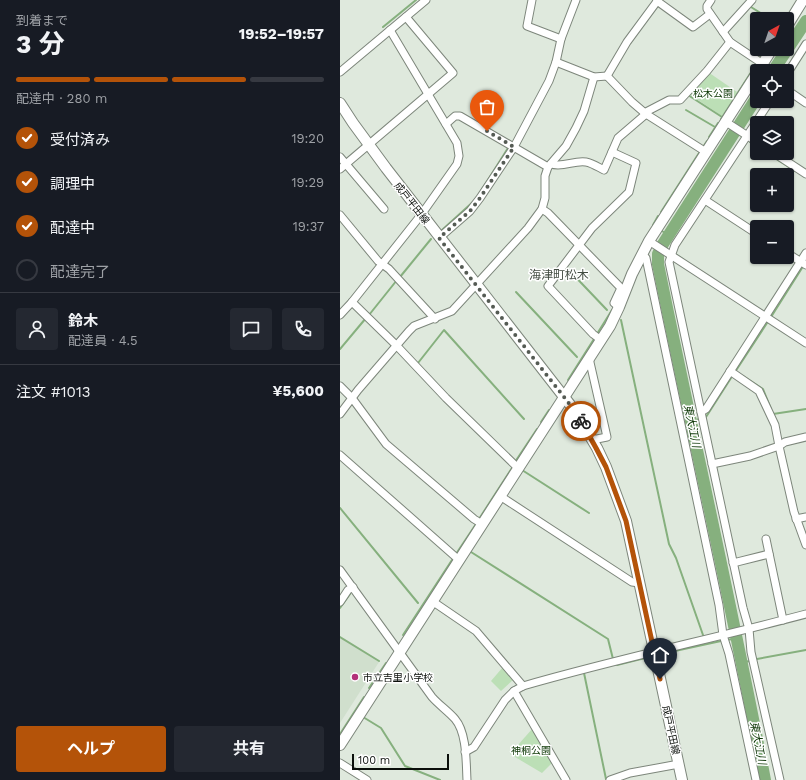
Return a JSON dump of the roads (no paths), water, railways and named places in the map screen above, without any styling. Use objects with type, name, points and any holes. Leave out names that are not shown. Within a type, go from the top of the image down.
[{"type":"street","points":[[340,72],[426,0]]},
{"type":"street","points":[[532,0],[527,26],[561,39]]},
{"type":"street","points":[[439,238],[477,203],[514,147],[549,81],[556,62],[561,39],[576,0]]},
{"type":"street","points":[[711,0],[707,6],[710,14],[730,42],[754,64]]},
{"type":"street","points":[[723,32],[752,0]]},
{"type":"street","points":[[794,15],[803,0]]},
{"type":"street","points":[[607,76],[627,42],[656,1],[693,27],[710,14]]},
{"type":"street","points":[[343,167],[453,73],[406,17]]},
{"type":"street","points":[[340,315],[421,215],[457,164],[459,156],[457,143],[390,30]]},
{"type":"street","points":[[446,124],[455,116],[460,116],[550,166],[588,162],[604,170],[618,138],[645,114],[669,100],[680,100],[707,71],[730,42]]},
{"type":"street","points":[[793,64],[806,44]]},
{"type":"street","points":[[556,62],[594,77],[607,76]]},
{"type":"street","points":[[607,76],[645,114],[706,152]]},
{"type":"street","points":[[340,414],[396,345],[414,326],[452,311],[528,228],[542,209],[545,198],[546,176],[550,166],[566,146],[576,128],[584,111],[594,77]]},
{"type":"street","points":[[340,745],[601,340],[619,307],[642,254],[706,152],[727,123],[750,84]]},
{"type":"street","points":[[794,94],[806,102]]},
{"type":"street","name":"成戸平田線","points":[[340,102],[368,145],[421,215],[575,411],[606,467],[626,521],[682,780]]},
{"type":"street","points":[[765,108],[675,245],[670,254],[669,262],[743,608],[751,652],[780,780]]},
{"type":"street","points":[[727,123],[750,137]]},
{"type":"street","points":[[601,340],[548,286],[592,228],[629,192],[636,163],[612,152]]},
{"type":"street","points":[[340,157],[343,167],[384,209]]},
{"type":"street","points":[[785,160],[806,174]]},
{"type":"street","points":[[705,200],[750,229]]},
{"type":"street","points":[[542,209],[580,244],[621,288],[614,303],[619,307]]},
{"type":"street","points":[[340,216],[378,261],[389,269],[435,319]]},
{"type":"street","points":[[650,242],[806,342]]},
{"type":"street","points":[[701,412],[706,409],[765,316],[803,263],[806,253]]},
{"type":"street","points":[[642,254],[646,258],[756,780]]},
{"type":"street","points":[[794,257],[803,263]]},
{"type":"street","points":[[352,302],[396,345],[446,398],[518,468]]},
{"type":"street","points":[[589,358],[607,437],[592,440]]},
{"type":"street","points":[[730,371],[759,390],[775,425],[796,519],[806,545]]},
{"type":"street","points":[[340,386],[352,398],[386,444],[474,519],[482,524]]},
{"type":"street","points":[[712,464],[750,456],[780,446],[785,442],[806,437]]},
{"type":"street","points":[[340,456],[459,560]]},
{"type":"street","points":[[500,496],[632,582],[639,583]]},
{"type":"street","points":[[796,519],[806,517]]},
{"type":"street","points":[[766,539],[783,620]]},
{"type":"street","points":[[733,563],[769,554]]},
{"type":"street","points":[[340,570],[432,696],[455,718],[461,728],[465,752],[466,780]]},
{"type":"street","points":[[340,602],[348,590],[353,587]]},
{"type":"street","points":[[432,601],[476,631],[523,686]]},
{"type":"street","points":[[465,752],[474,747],[505,700],[514,691],[523,686],[654,651],[726,635],[806,614]]},
{"type":"street","points":[[514,691],[566,780]]},
{"type":"street","points":[[340,763],[367,780]]},
{"type":"street","points":[[610,780],[630,773],[679,764]]},
{"type":"waterway","points":[[383,27],[416,0]]},
{"type":"waterway","points":[[751,7],[759,12]]},
{"type":"waterway","name":"東大江川","points":[[778,64],[806,21]]},
{"type":"waterway","points":[[721,119],[757,63]]},
{"type":"waterway","points":[[688,95],[722,117]]},
{"type":"waterway","name":"東大江川","points":[[750,108],[663,244],[658,254],[658,264],[765,780]]},
{"type":"waterway","points":[[686,110],[715,127]]},
{"type":"waterway","points":[[709,137],[718,123]]},
{"type":"waterway","points":[[703,147],[707,141]]},
{"type":"waterway","points":[[481,191],[508,148]]},
{"type":"waterway","points":[[661,212],[699,153]]},
{"type":"waterway","points":[[778,160],[795,171]]},
{"type":"waterway","points":[[442,230],[474,201]]},
{"type":"waterway","points":[[653,225],[658,216]]},
{"type":"waterway","points":[[660,230],[669,235]]},
{"type":"waterway","points":[[400,277],[431,239]]},
{"type":"waterway","points":[[677,255],[684,260]]},
{"type":"waterway","points":[[567,268],[607,310]]},
{"type":"waterway","points":[[771,317],[802,268]]},
{"type":"waterway","points":[[369,315],[397,280]]},
{"type":"waterway","points":[[516,292],[577,357]]},
{"type":"waterway","points":[[597,334],[612,310]]},
{"type":"waterway","points":[[340,349],[366,318]]},
{"type":"waterway","points":[[621,320],[669,544],[676,558],[703,635]]},
{"type":"waterway","points":[[735,372],[767,323]]},
{"type":"waterway","points":[[418,363],[444,330],[524,419]]},
{"type":"waterway","points":[[568,380],[594,339]]},
{"type":"waterway","points":[[743,376],[763,389],[771,409]]},
{"type":"waterway","points":[[704,417],[706,417],[731,378]]},
{"type":"waterway","points":[[773,413],[806,409]]},
{"type":"waterway","points":[[541,422],[549,410]]},
{"type":"waterway","points":[[691,422],[699,419]]},
{"type":"waterway","points":[[515,462],[537,429]]},
{"type":"waterway","points":[[479,519],[512,468]]},
{"type":"waterway","points":[[522,470],[589,513]]},
{"type":"waterway","points":[[340,508],[418,603]]},
{"type":"waterway","points":[[456,554],[476,524]]},
{"type":"waterway","points":[[471,552],[608,639],[613,659]]},
{"type":"waterway","points":[[403,635],[452,560]]},
{"type":"waterway","points":[[340,608],[350,594]]},
{"type":"waterway","points":[[340,637],[379,661]]},
{"type":"waterway","points":[[727,640],[738,638]]},
{"type":"waterway","points":[[661,654],[721,641]]},
{"type":"waterway","points":[[757,659],[806,650]]},
{"type":"waterway","points":[[617,665],[649,657]]},
{"type":"waterway","points":[[743,662],[751,661]]},
{"type":"waterway","points":[[369,688],[386,663]]},
{"type":"waterway","points":[[585,672],[606,779]]},
{"type":"waterway","points":[[340,734],[364,697]]},
{"type":"waterway","points":[[363,717],[381,728],[405,766],[440,780]]},
{"type":"place","name":"市立吉里小学校","points":[[355,677]]},
{"type":"district","name":"海津町松木","points":[[559,275]]},
{"type":"park label","name":"松木公園","points":[[713,93]]},
{"type":"park label","name":"神桐公園","points":[[531,750]]}]
